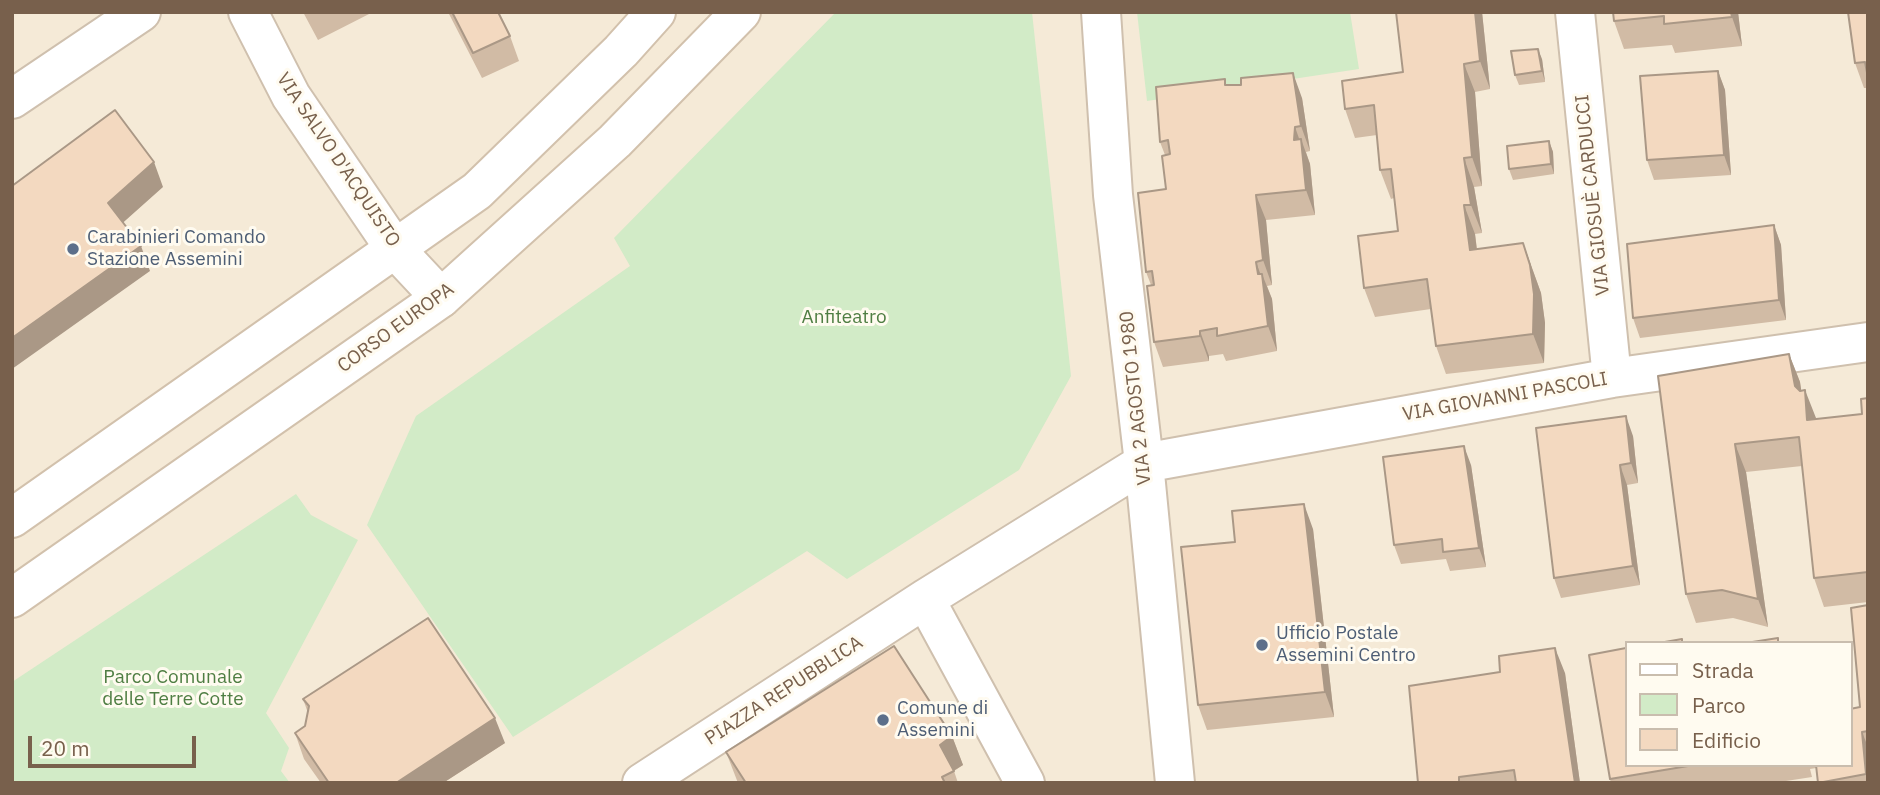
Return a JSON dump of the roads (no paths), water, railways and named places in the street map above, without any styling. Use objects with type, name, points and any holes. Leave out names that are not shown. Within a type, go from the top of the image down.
[{"type":"street","points":[[12,99],[141,12]]},
{"type":"street","name":"VIA SALVO D'ACQUISTO","points":[[248,12],[291,96],[396,249],[441,298]]},
{"type":"street","points":[[12,519],[477,191],[621,51],[656,12]]},
{"type":"street","name":"CORSO EUROPA","points":[[12,598],[441,298],[615,141],[741,12]]},
{"type":"street","name":"VIA 2 AGOSTO 1980","points":[[1101,12],[1113,195],[1144,463],[1174,783]]},
{"type":"street","name":"VIA GIOSUÈ CARDUCCI","points":[[1575,12],[1612,378]]},
{"type":"street","name":"VIA GIOVANNI PASCOLI","points":[[1144,463],[1612,378],[1868,342]]},
{"type":"street","name":"PIAZZA REPUBBLICA","points":[[642,783],[925,599],[1144,463]]},
{"type":"street","points":[[925,599],[1025,783]]},
{"type":"place","name":"Carabinieri Comando Stazione Assemini","points":[[73,249]]},
{"type":"place","name":"Ufficio Postale Assemini Centro","points":[[1262,645]]},
{"type":"place","name":"Comune di Assemini","points":[[883,720]]},
{"type":"park label","name":"Anfiteatro","points":[[844,318]]},
{"type":"park label","name":"Parco Comunale delle Terre Cotte","points":[[173,689]]}]
